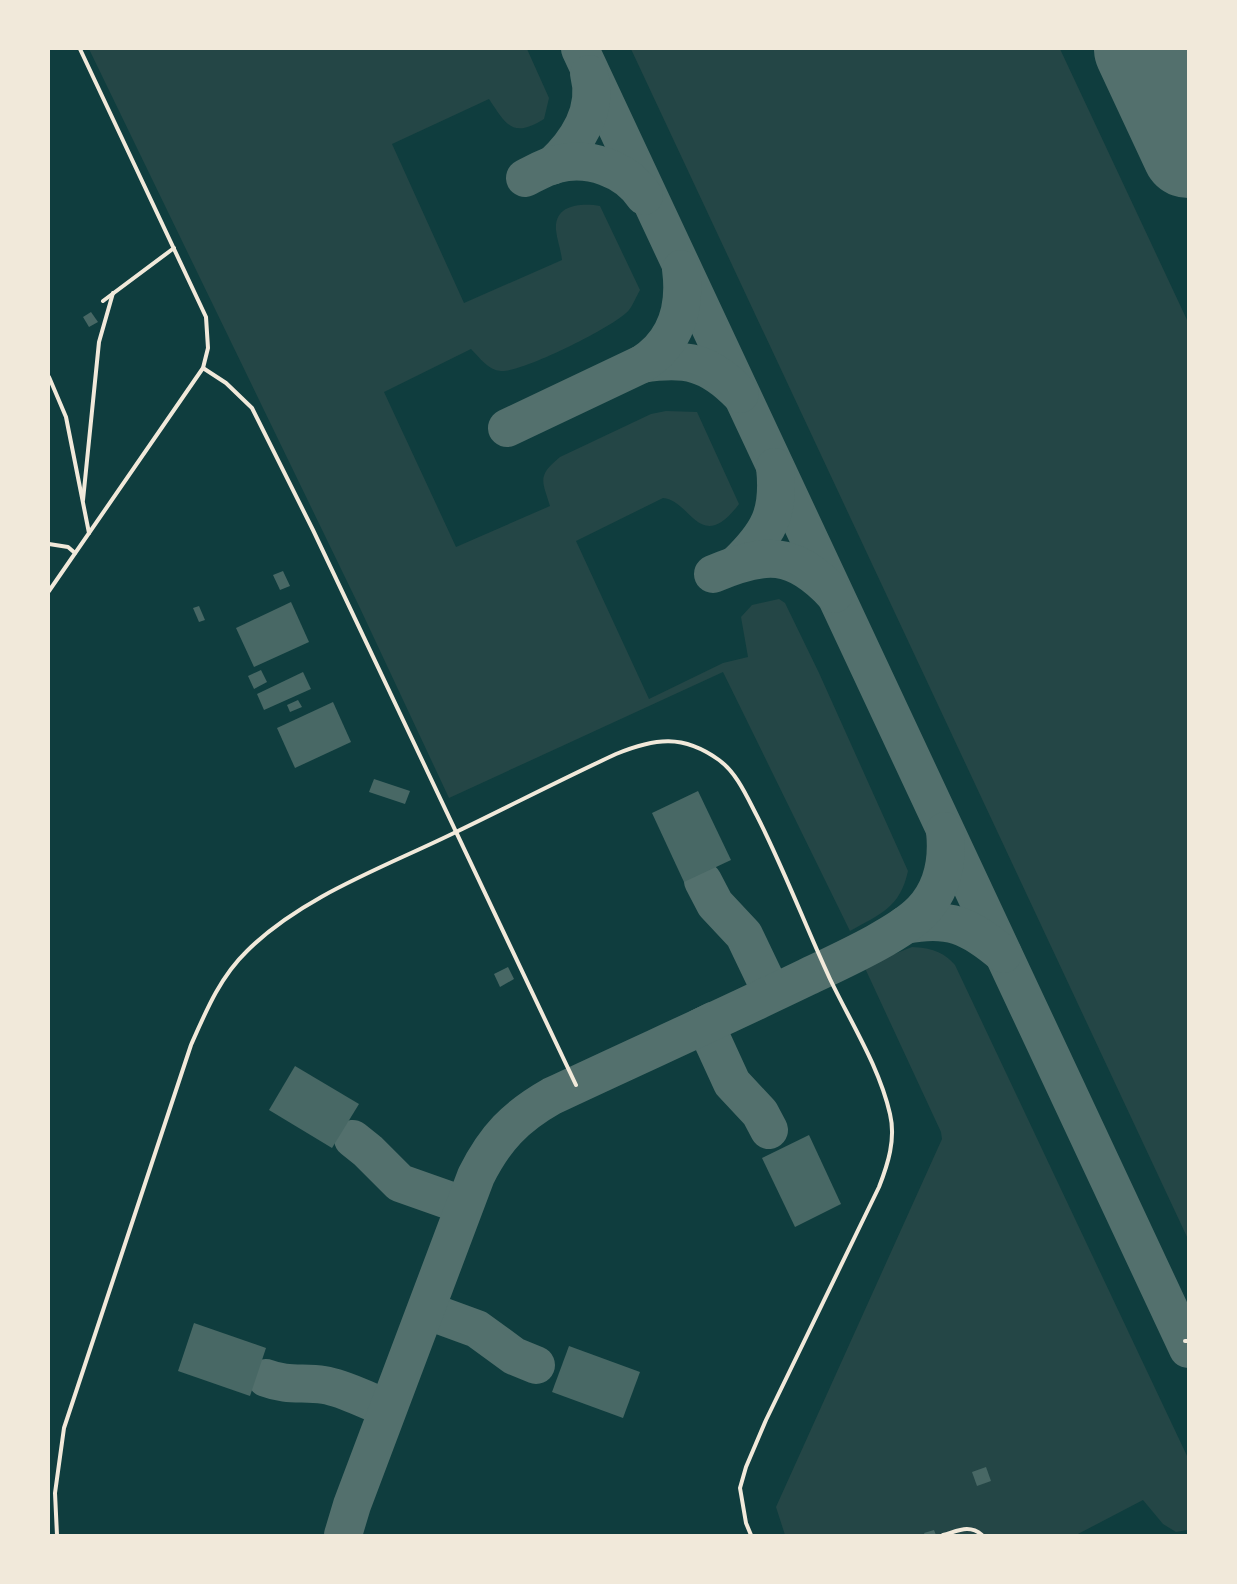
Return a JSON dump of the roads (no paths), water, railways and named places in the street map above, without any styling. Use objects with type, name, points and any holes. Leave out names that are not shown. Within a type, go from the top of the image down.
[{"type":"lane","points":[[49,591],[203,368],[209,334],[206,317],[80,49]]},
{"type":"lane","points":[[103,301],[174,248]]},
{"type":"lane","points":[[83,500],[99,342],[113,294]]},
{"type":"lane","points":[[203,368],[226,383],[252,408],[313,530],[576,1085]]},
{"type":"lane","points":[[49,377],[66,417],[89,533]]},
{"type":"lane","points":[[49,544],[68,547],[75,554]]},
{"type":"lane","points":[[57,1535],[55,1493],[64,1428],[191,1044],[206,1009],[225,977],[246,952],[268,932],[350,882],[566,777],[641,744],[659,740],[695,746],[707,752],[721,762],[739,782],[753,808],[830,979],[872,1064],[891,1115],[892,1137],[889,1160],[854,1241],[766,1420],[746,1467],[740,1488],[746,1523],[751,1535]]},
{"type":"lane","points":[[943,1535],[969,1528],[975,1529],[982,1535]]}]
